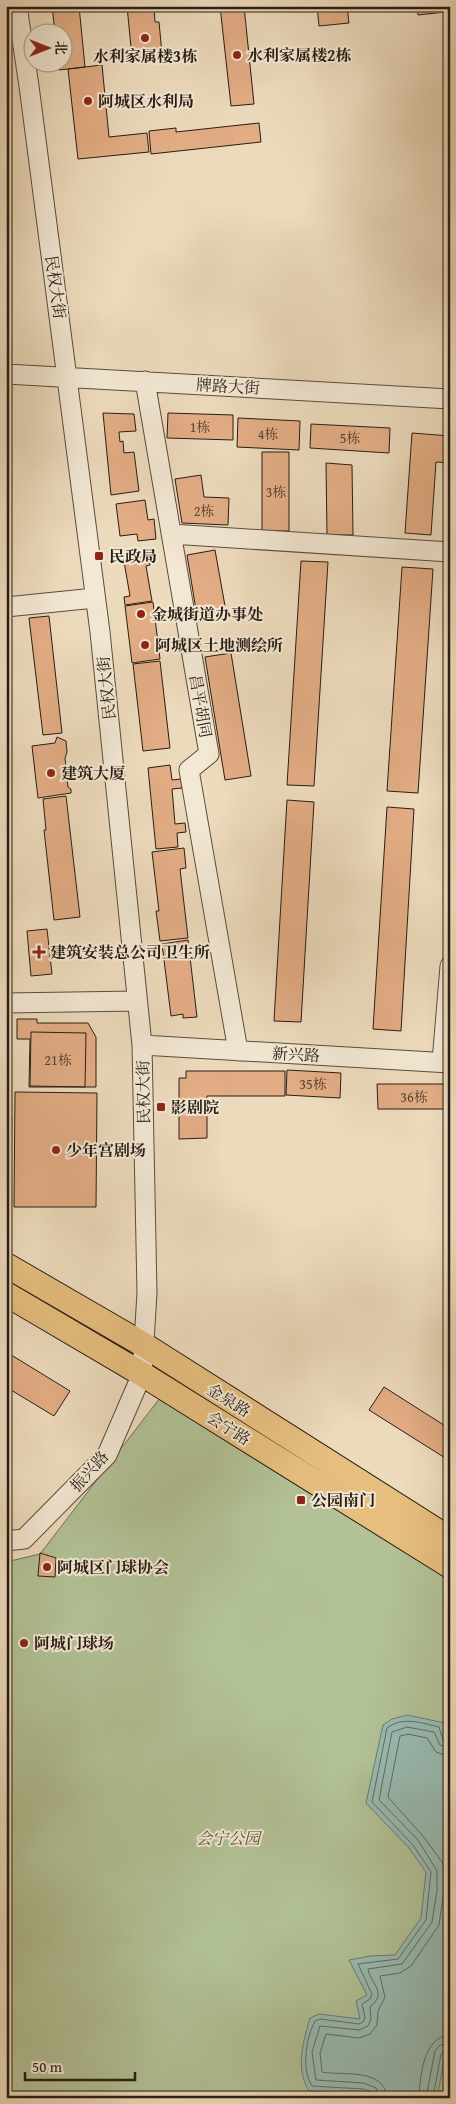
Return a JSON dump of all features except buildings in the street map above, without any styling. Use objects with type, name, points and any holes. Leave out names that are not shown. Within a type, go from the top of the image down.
[{"type":"main road","name":"金泉路","points":[[6,1265],[144,1345],[450,1539]]},
{"type":"main road","name":"会宁路","points":[[6,1294],[142,1374],[450,1566]]},
{"type":"street","name":"民权大街","points":[[17,6],[68,377],[95,598],[142,1045],[147,1292],[142,1374]]},
{"type":"street","name":"牌路大街","points":[[6,374],[450,399]]},
{"type":"street","name":"昌平胡同","points":[[145,381],[210,754],[189,770],[238,1051]]},
{"type":"street","points":[[171,534],[450,552]]},
{"type":"street","points":[[6,607],[95,598]]},
{"type":"street","points":[[446,1062],[450,966]]},
{"type":"street","points":[[6,1003],[137,1001]]},
{"type":"street","name":"新兴路","points":[[142,1045],[446,1062]]},
{"type":"street","name":"振兴路","points":[[6,1541],[24,1539],[107,1454],[142,1374]]},
{"type":"green space","name":"会宁公园","points":[[163,1394],[450,1578],[450,2098],[6,2098],[6,1562],[40,1554]]},
{"type":"water","points":[[407,1715],[445,1723],[450,1747],[450,2053],[445,2056],[437,2098],[375,2098],[362,2094],[309,2091],[302,2073],[301,2064],[310,2018],[319,2014],[360,2019],[356,2001],[367,1995],[349,1960],[370,1956],[395,1955],[421,1918],[426,1872],[409,1848],[366,1803],[383,1725],[392,1719]]},
{"type":"place","name":"水利家属楼3栋","points":[[145,38]]},
{"type":"place","name":"水利家属楼2栋","points":[[237,55]]},
{"type":"place","name":"阿城区水利局","points":[[88,101]]},
{"type":"place","name":"民政局","points":[[99,556]]},
{"type":"place","name":"金城街道办事处","points":[[141,614]]},
{"type":"place","name":"阿城区土地测绘所","points":[[145,645]]},
{"type":"place","name":"建筑大厦","points":[[51,773]]},
{"type":"place","name":"建筑安装总公司卫生所","points":[[39,952]]},
{"type":"place","name":"影剧院","points":[[161,1107]]},
{"type":"place","name":"少年宫剧场","points":[[56,1150]]},
{"type":"place","name":"公园南门","points":[[301,1500]]},
{"type":"place","name":"阿城区门球协会","points":[[47,1567]]},
{"type":"place","name":"阿城门球场","points":[[24,1643]]}]
